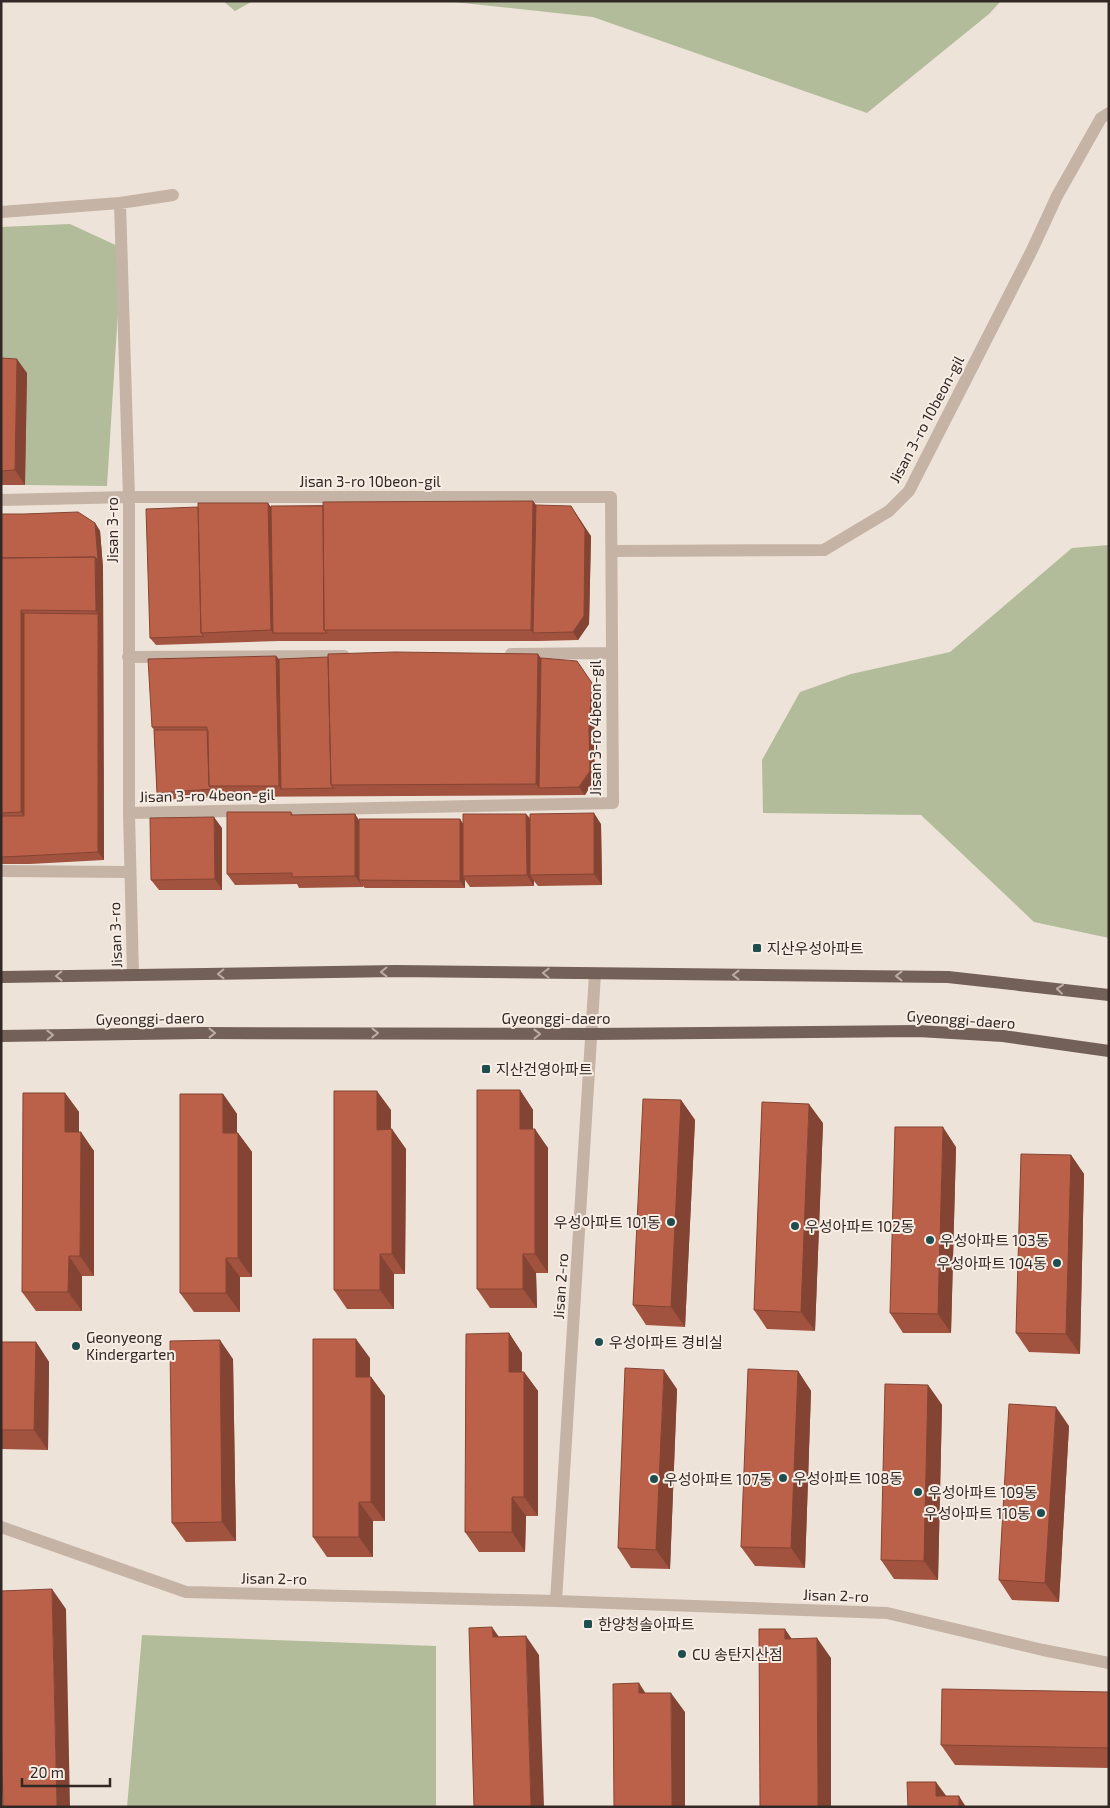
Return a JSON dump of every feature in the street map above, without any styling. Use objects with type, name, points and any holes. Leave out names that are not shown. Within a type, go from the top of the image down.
[{"type":"main road","points":[[1,977],[396,971],[948,977],[1109,995]]},
{"type":"main road","name":"Gyeonggi-daero","points":[[1,1036],[201,1033],[592,1034],[918,1031],[1003,1036],[1109,1051]]},
{"type":"street","name":"Jisan 3-ro 10beon-gil","points":[[1,500],[129,497],[611,497],[612,551],[824,550],[889,511],[909,491],[1032,250],[1056,196],[1101,118],[1109,113]]},
{"type":"street","points":[[1,212],[120,203],[173,195]]},
{"type":"street","name":"Jisan 3-ro","points":[[120,203],[129,497],[129,813],[133,975]]},
{"type":"street","points":[[611,653],[612,551]]},
{"type":"street","name":"Jisan 3-ro 4beon-gil","points":[[129,813],[613,803],[611,653],[503,654]]},
{"type":"street","points":[[128,657],[355,656]]},
{"type":"street","points":[[1,871],[130,872]]},
{"type":"street","name":"Jisan 2-ro","points":[[556,1601],[595,974]]},
{"type":"street","name":"Jisan 2-ro","points":[[1,1527],[186,1592],[556,1601],[887,1613],[1109,1664]]},
{"type":"green space","points":[[223,1],[253,1],[235,11]]},
{"type":"green space","points":[[444,1],[1001,1],[989,14],[867,113],[593,17]]},
{"type":"green space","points":[[70,224],[122,248],[107,486],[25,485],[27,373],[1,372],[1,227]]},
{"type":"green space","points":[[1109,545],[1109,938],[1034,922],[921,815],[763,813],[762,760],[800,692],[851,674],[950,652],[1072,548]]},
{"type":"green space","points":[[142,1635],[436,1646],[436,1807],[127,1807]]},
{"type":"building","points":[[1,358],[17,359],[15,470],[1,471]]},
{"type":"building","points":[[533,501],[531,630],[324,630],[323,502]]},
{"type":"building","points":[[198,503],[268,503],[271,630],[201,633]]},
{"type":"building","points":[[536,505],[571,506],[585,529],[584,616],[573,632],[533,633]]},
{"type":"building","points":[[271,506],[323,506],[324,630],[327,633],[273,633]]},
{"type":"building","points":[[198,507],[201,633],[204,636],[150,638],[146,509]]},
{"type":"building","points":[[78,512],[95,523],[98,560],[95,557],[1,558],[1,514]]},
{"type":"building","points":[[95,557],[96,611],[21,610],[21,812],[1,813],[1,558]]},
{"type":"building","points":[[24,613],[98,614],[98,852],[1,857],[1,816],[24,816]]},
{"type":"building","points":[[395,652],[538,654],[536,784],[331,785],[328,654]]},
{"type":"building","points":[[276,656],[279,786],[209,786],[207,727],[152,727],[148,659]]},
{"type":"building","points":[[328,657],[331,785],[334,788],[281,789],[279,659]]},
{"type":"building","points":[[541,658],[577,661],[592,683],[589,728],[590,771],[579,787],[539,788]]},
{"type":"building","points":[[154,730],[208,730],[209,786],[212,789],[157,793]]},
{"type":"building","points":[[227,812],[291,812],[291,815],[355,814],[355,876],[292,877],[292,873],[227,874]]},
{"type":"building","points":[[594,813],[594,874],[530,875],[530,814]]},
{"type":"building","points":[[463,814],[526,814],[527,875],[463,876]]},
{"type":"building","points":[[214,817],[215,879],[151,880],[150,818]]},
{"type":"building","points":[[359,819],[460,819],[460,881],[359,880]]},
{"type":"building","points":[[477,1090],[520,1090],[520,1129],[535,1129],[535,1254],[523,1254],[523,1289],[477,1289]]},
{"type":"building","points":[[334,1091],[377,1091],[377,1130],[392,1129],[392,1254],[380,1254],[380,1290],[334,1290]]},
{"type":"building","points":[[23,1093],[65,1093],[65,1132],[81,1132],[80,1256],[69,1256],[68,1292],[22,1292]]},
{"type":"building","points":[[180,1094],[223,1094],[223,1133],[238,1133],[238,1258],[226,1258],[226,1293],[180,1293]]},
{"type":"building","points":[[643,1099],[681,1100],[671,1307],[633,1305]]},
{"type":"building","name":"우성아파트 102동","points":[[762,1102],[809,1104],[801,1312],[754,1310]]},
{"type":"building","name":"우성아파트 103동","points":[[895,1127],[943,1127],[938,1314],[890,1313]]},
{"type":"building","name":"우성아파트 104동","points":[[1021,1154],[1071,1155],[1066,1334],[1016,1333]]},
{"type":"building","points":[[509,1333],[509,1372],[524,1372],[524,1497],[512,1497],[512,1532],[465,1532],[466,1334]]},
{"type":"building","points":[[313,1339],[356,1339],[356,1377],[371,1377],[371,1502],[359,1502],[359,1537],[313,1537]]},
{"type":"building","points":[[220,1340],[222,1522],[172,1523],[170,1341]]},
{"type":"building","points":[[1,1342],[36,1342],[34,1430],[1,1430]]},
{"type":"building","points":[[625,1368],[664,1370],[656,1550],[618,1548]]},
{"type":"building","name":"우성아파트 108동","points":[[748,1369],[798,1371],[791,1548],[741,1547]]},
{"type":"building","points":[[885,1384],[928,1385],[924,1561],[881,1560]]},
{"type":"building","name":"우성아파트 110동","points":[[1009,1404],[1056,1407],[1045,1583],[999,1580]]},
{"type":"building","points":[[52,1589],[57,1807],[3,1807],[1,1591]]},
{"type":"building","points":[[492,1627],[493,1637],[526,1636],[531,1807],[474,1807],[469,1628]]},
{"type":"building","points":[[759,1629],[785,1629],[785,1639],[817,1638],[818,1807],[760,1807]]},
{"type":"building","points":[[639,1683],[639,1693],[671,1693],[672,1807],[614,1807],[613,1684]]},
{"type":"building","points":[[942,1689],[1109,1692],[1109,1748],[941,1745]]},
{"type":"building","points":[[907,1782],[936,1782],[936,1796],[959,1796],[959,1807],[908,1807]]},
{"type":"place","name":"지산우성아파트","points":[[757,948]]},
{"type":"place","name":"지산건영아파트","points":[[486,1069]]},
{"type":"place","name":"우성아파트 101동","points":[[671,1222]]},
{"type":"place","name":"우성아파트 102동","points":[[795,1226]]},
{"type":"place","name":"우성아파트 103동","points":[[930,1240]]},
{"type":"place","name":"우성아파트 104동","points":[[1057,1263]]},
{"type":"place","name":"우성아파트 경비실","points":[[599,1342]]},
{"type":"place","name":"Geonyeong Kindergarten","points":[[76,1346]]},
{"type":"place","name":"우성아파트 108동","points":[[783,1478]]},
{"type":"place","name":"우성아파트 107동","points":[[654,1479]]},
{"type":"place","name":"우성아파트 109동","points":[[918,1492]]},
{"type":"place","name":"우성아파트 110동","points":[[1041,1513]]},
{"type":"place","name":"한양청솔아파트","points":[[588,1624]]},
{"type":"place","name":"CU 송탄지산점","points":[[682,1654]]}]
